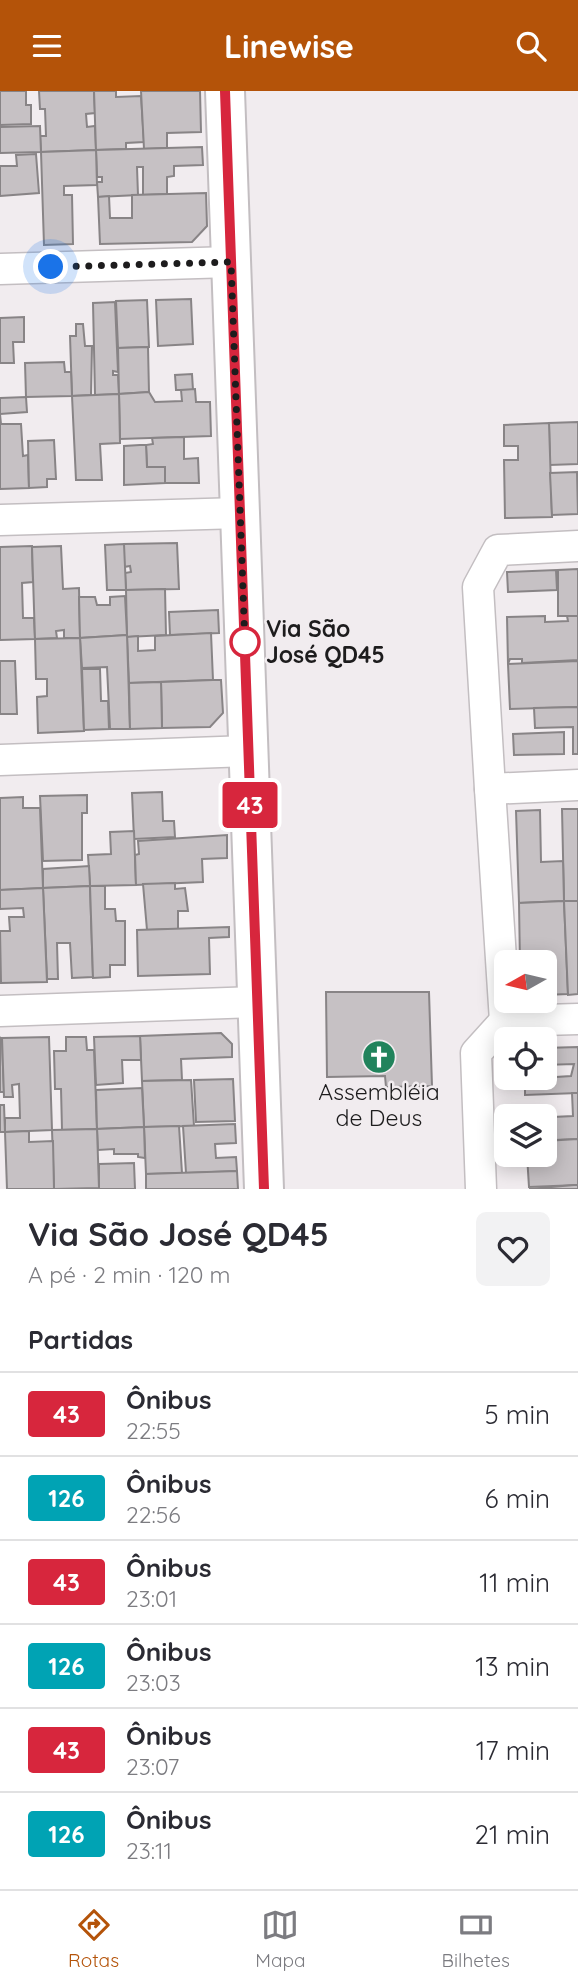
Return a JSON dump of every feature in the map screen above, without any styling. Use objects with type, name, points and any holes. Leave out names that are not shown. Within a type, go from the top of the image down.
[{"type":"street","points":[[225,91],[264,1189]]},
{"type":"street","points":[[0,269],[231,262]]},
{"type":"street","points":[[0,520],[240,513]]},
{"type":"street","points":[[481,1189],[476,1053],[505,1021],[478,587],[498,550],[578,547]]},
{"type":"street","points":[[0,760],[248,751]]},
{"type":"street","points":[[490,789],[578,785]]},
{"type":"street","points":[[0,1011],[256,1002]]},
{"type":"street","points":[[505,1021],[578,1019]]},
{"type":"building","points":[[0,91],[26,91],[26,105],[31,105],[31,124],[0,125]]},
{"type":"building","points":[[39,91],[94,91],[95,113],[86,114],[87,127],[95,126],[96,150],[41,152],[40,136],[46,136],[45,109],[40,109]]},
{"type":"building","points":[[94,91],[116,91],[116,97],[141,96],[144,142],[126,143],[126,149],[96,150]]},
{"type":"building","points":[[141,91],[200,91],[201,132],[167,133],[167,148],[144,149]]},
{"type":"building","points":[[40,126],[41,152],[0,153],[0,127]]},
{"type":"building","points":[[202,147],[203,165],[174,166],[174,176],[167,177],[167,194],[143,195],[143,167],[137,167],[138,195],[98,197],[97,182],[102,182],[102,177],[97,177],[96,150]]},
{"type":"building","points":[[96,150],[97,185],[64,186],[64,195],[72,195],[73,244],[44,245],[41,152]]},
{"type":"building","points":[[36,154],[39,193],[0,196],[0,166],[17,166],[16,155]]},
{"type":"building","points":[[206,193],[207,226],[192,242],[100,244],[98,197],[109,196],[110,218],[132,218],[132,195]]},
{"type":"building","points":[[191,299],[193,344],[158,346],[156,300]]},
{"type":"building","points":[[147,300],[149,347],[118,348],[116,301]]},
{"type":"building","points":[[115,302],[118,372],[113,371],[113,375],[118,375],[119,394],[95,395],[93,303]]},
{"type":"building","points":[[24,317],[24,342],[13,342],[14,363],[0,363],[0,318]]},
{"type":"building","points":[[76,324],[83,324],[85,346],[92,346],[91,395],[72,396],[70,336],[76,336]]},
{"type":"building","points":[[148,347],[149,392],[119,394],[118,348]]},
{"type":"building","points":[[64,362],[65,372],[71,372],[72,396],[26,397],[25,363]]},
{"type":"building","points":[[192,374],[193,390],[176,390],[175,375]]},
{"type":"building","points":[[195,389],[196,402],[210,402],[211,436],[120,439],[119,394],[149,392],[155,402],[182,401],[181,390]]},
{"type":"building","points":[[119,394],[120,443],[100,444],[102,480],[76,480],[72,396]]},
{"type":"building","points":[[26,397],[27,412],[0,414],[0,398]]},
{"type":"building","points":[[0,414],[1,424],[21,424],[23,456],[28,455],[29,488],[0,489]]},
{"type":"building","points":[[578,422],[578,464],[550,465],[549,423]]},
{"type":"building","points":[[549,423],[552,517],[505,518],[504,460],[518,460],[518,446],[504,446],[504,425]]},
{"type":"building","points":[[184,437],[184,459],[198,458],[199,483],[165,483],[165,467],[147,467],[146,445],[153,444],[152,438]]},
{"type":"building","points":[[54,440],[56,479],[47,479],[47,487],[29,488],[28,441]]},
{"type":"building","points":[[146,445],[147,467],[165,467],[165,483],[124,485],[124,446]]},
{"type":"building","points":[[577,472],[578,514],[552,515],[550,473]]},
{"type":"building","points":[[177,543],[179,589],[126,590],[125,573],[131,572],[130,566],[124,567],[124,544]]},
{"type":"building","points":[[124,544],[126,590],[107,590],[105,545]]},
{"type":"building","points":[[32,546],[33,582],[22,583],[23,618],[34,618],[35,639],[0,640],[0,547]]},
{"type":"building","points":[[61,546],[63,589],[79,588],[80,638],[64,638],[64,630],[56,631],[57,638],[35,639],[32,547]]},
{"type":"building","points":[[578,569],[578,616],[558,616],[558,570]]},
{"type":"building","points":[[556,570],[557,590],[508,592],[507,572]]},
{"type":"building","points":[[165,589],[166,635],[127,637],[126,590]]},
{"type":"building","points":[[125,596],[127,635],[80,638],[79,597],[95,597],[97,605],[110,605],[110,597]]},
{"type":"building","points":[[218,610],[219,633],[170,635],[169,612]]},
{"type":"building","points":[[545,616],[545,622],[568,621],[567,616],[578,616],[578,660],[522,663],[522,659],[510,659],[508,664],[507,617]]},
{"type":"building","points":[[211,633],[213,680],[129,683],[127,637],[138,636],[138,651],[155,650],[155,636]]},
{"type":"building","points":[[127,635],[130,729],[110,729],[107,667],[82,668],[80,638]]},
{"type":"building","points":[[80,638],[84,731],[38,733],[37,697],[47,696],[47,679],[36,679],[35,639]]},
{"type":"building","points":[[0,661],[15,661],[17,714],[0,714]]},
{"type":"building","points":[[578,661],[578,707],[510,709],[508,664]]},
{"type":"building","points":[[82,669],[100,669],[101,701],[108,701],[109,729],[84,730]]},
{"type":"building","points":[[221,680],[223,713],[210,727],[162,728],[161,682]]},
{"type":"building","points":[[161,682],[162,728],[130,729],[129,683]]},
{"type":"building","points":[[578,707],[578,754],[573,754],[573,727],[535,728],[534,708]]},
{"type":"building","points":[[564,732],[564,754],[514,755],[513,734]]},
{"type":"building","points":[[162,792],[163,821],[174,821],[175,837],[134,839],[132,793]]},
{"type":"building","points":[[87,795],[87,813],[82,813],[82,860],[43,861],[40,796]]},
{"type":"building","points":[[23,797],[23,808],[40,808],[43,888],[0,890],[0,798]]},
{"type":"building","points":[[562,809],[578,809],[578,901],[564,901]]},
{"type":"building","points":[[540,810],[541,862],[563,861],[564,901],[519,903],[516,811]]},
{"type":"building","points":[[134,831],[136,885],[90,886],[88,855],[111,854],[110,832]]},
{"type":"building","points":[[227,835],[227,858],[202,859],[203,882],[136,885],[135,855],[139,854],[138,841]]},
{"type":"building","points":[[89,866],[90,886],[43,888],[43,869]]},
{"type":"building","points":[[175,883],[175,889],[185,888],[188,911],[178,911],[178,929],[147,930],[143,884]]},
{"type":"building","points":[[90,886],[93,977],[72,978],[70,943],[57,943],[58,979],[47,979],[43,888]]},
{"type":"building","points":[[90,886],[105,886],[105,909],[115,909],[116,921],[125,921],[125,965],[110,965],[110,977],[93,978]]},
{"type":"building","points":[[43,888],[47,982],[1,983],[0,931],[10,931],[9,917],[24,917],[23,908],[0,909],[0,890]]},
{"type":"building","points":[[564,901],[568,994],[557,994],[557,950],[520,950],[519,903]]},
{"type":"building","points":[[564,901],[578,901],[578,994],[568,995]]},
{"type":"building","points":[[229,927],[229,937],[209,938],[210,974],[138,976],[137,930]]},
{"type":"building","name":"Assembléia de Deus","points":[[326,992],[429,992],[432,1086],[386,1087],[385,1076],[327,1077]]},
{"type":"building","points":[[221,1033],[232,1044],[232,1057],[181,1059],[182,1080],[142,1081],[140,1036]]},
{"type":"building","points":[[140,1036],[141,1060],[122,1060],[123,1083],[96,1085],[94,1037]]},
{"type":"building","points":[[0,1037],[2,1041],[4,1092],[0,1092]]},
{"type":"building","points":[[49,1037],[52,1130],[5,1132],[5,1118],[20,1118],[19,1084],[12,1085],[13,1097],[4,1097],[2,1038]]},
{"type":"building","points":[[66,1037],[86,1037],[87,1050],[94,1050],[97,1129],[62,1130],[61,1089],[55,1089],[54,1051],[66,1051]]},
{"type":"building","points":[[578,1047],[578,1093],[525,1095],[525,1090],[557,1090],[557,1077],[571,1076],[574,1064],[557,1065],[557,1048]]},
{"type":"building","points":[[233,1079],[235,1121],[196,1122],[194,1080]]},
{"type":"building","points":[[191,1080],[194,1126],[144,1127],[142,1081]]},
{"type":"building","points":[[142,1088],[144,1127],[97,1129],[96,1090]]},
{"type":"building","points":[[572,1093],[578,1093],[578,1139],[557,1140],[557,1117],[573,1116]]},
{"type":"building","points":[[0,1105],[4,1105],[5,1132],[0,1132]]},
{"type":"building","points":[[235,1124],[236,1143],[215,1144],[216,1158],[236,1157],[237,1171],[186,1173],[183,1126]]},
{"type":"building","points":[[179,1126],[182,1173],[146,1174],[144,1127]]},
{"type":"building","points":[[144,1127],[145,1158],[138,1157],[138,1154],[114,1154],[114,1149],[98,1150],[97,1129]]},
{"type":"building","points":[[97,1129],[99,1188],[54,1189],[52,1130]]},
{"type":"building","points":[[29,1131],[29,1142],[53,1141],[54,1189],[7,1189],[5,1132]]},
{"type":"building","points":[[578,1139],[578,1185],[529,1187],[528,1167],[557,1167],[557,1140]]},
{"type":"building","points":[[134,1163],[135,1189],[99,1189],[99,1164]]},
{"type":"building","points":[[237,1171],[238,1189],[146,1189],[146,1174]]},
{"type":"building","points":[[578,1185],[578,1189],[529,1189]]},
{"type":"bus line","name":"43","points":[[225,91],[264,1189]]},
{"type":"place","name":"Via São José QD45","points":[[245,642]]},
{"type":"place","name":"Assembléia de Deus","points":[[379,1057]]},
{"type":"route","points":[[51,267],[231,262],[245,645],[245,642]]}]
